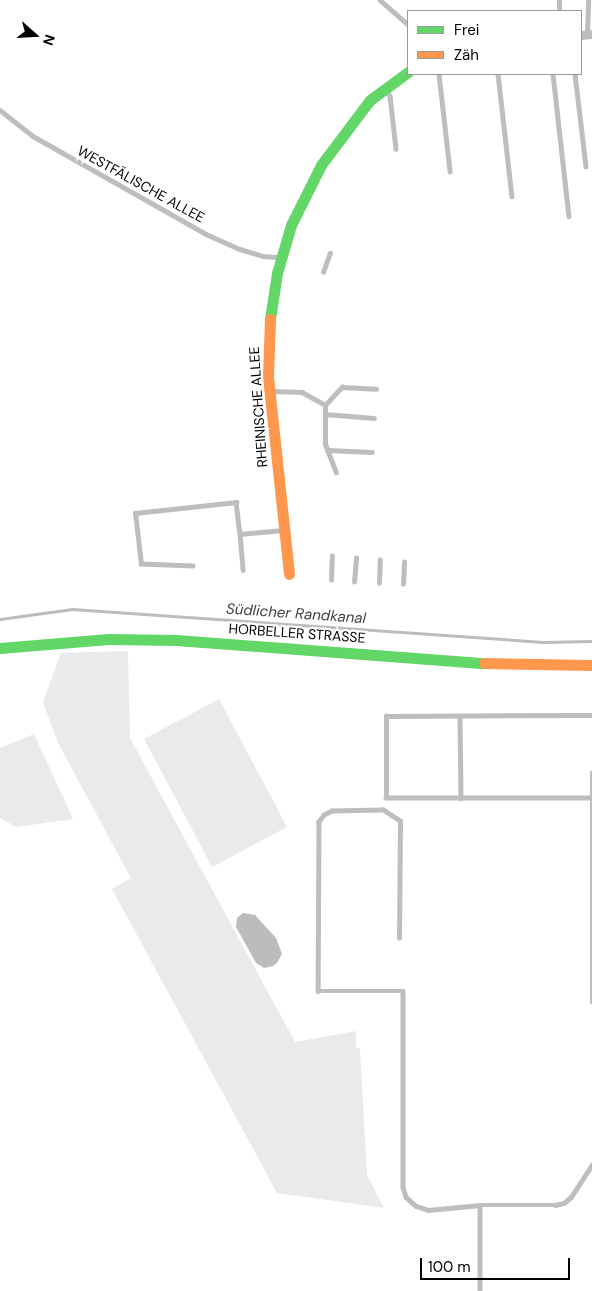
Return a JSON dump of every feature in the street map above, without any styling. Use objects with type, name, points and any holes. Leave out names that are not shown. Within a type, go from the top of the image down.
[{"type":"main road","name":"RHEINISCHE ALLEE","points":[[289,574],[269,390],[268,333],[272,297],[281,257],[291,225],[321,165],[354,117],[384,88],[407,73]]},
{"type":"main road","name":"HORBELLER STRASSE","points":[[0,648],[109,639],[176,640],[491,664],[592,665]]},
{"type":"lane","points":[[380,0],[407,23]]},
{"type":"lane","points":[[586,34],[588,0]]},
{"type":"lane","points":[[439,75],[450,171]]},
{"type":"lane","points":[[498,75],[512,196]]},
{"type":"lane","points":[[553,75],[569,216]]},
{"type":"lane","points":[[575,75],[586,166]]},
{"type":"lane","points":[[384,88],[390,96],[396,149]]},
{"type":"lane","name":"WESTFÄLISCHE ALLEE","points":[[0,110],[32,136],[206,234],[240,249],[263,256],[281,257]]},
{"type":"lane","points":[[323,272],[330,253]]},
{"type":"lane","points":[[336,473],[325,444],[326,405],[342,387],[376,389]]},
{"type":"lane","points":[[269,390],[302,392],[326,405]]},
{"type":"lane","points":[[325,414],[374,418]]},
{"type":"lane","points":[[327,450],[372,452]]},
{"type":"lane","points":[[194,566],[141,564],[135,513],[236,502],[244,570]]},
{"type":"lane","points":[[240,534],[284,530]]},
{"type":"lane","points":[[331,580],[332,556]]},
{"type":"lane","points":[[354,582],[356,558]]},
{"type":"lane","points":[[379,583],[380,560]]},
{"type":"lane","points":[[403,584],[404,562]]},
{"type":"lane","points":[[592,715],[386,716],[386,798],[592,798]]},
{"type":"lane","points":[[460,716],[460,798]]},
{"type":"lane","points":[[592,773],[592,1002]]},
{"type":"lane","points":[[399,938],[400,821],[383,810],[332,810],[319,822],[318,991],[403,991],[403,1187],[406,1197],[416,1206],[428,1210],[480,1205],[564,1203],[571,1197],[592,1166]]},
{"type":"lane","points":[[480,1205],[480,1291]]},
{"type":"shaded area","points":[[128,651],[130,738],[295,1042],[356,1031],[356,1048],[360,1048],[367,1175],[384,1208],[277,1193],[112,889],[131,878],[58,743],[43,702],[61,653]]},
{"type":"shaded area","points":[[219,699],[287,827],[212,867],[144,739]]},
{"type":"shaded area","points":[[34,734],[73,819],[16,827],[0,818],[0,748]]},
{"type":"shaded area","points":[[243,913],[255,915],[276,938],[282,954],[273,966],[264,968],[256,963],[236,927],[237,918]]},
{"type":"waterway","name":"Südlicher Randkanal","points":[[0,619],[72,609],[543,642],[592,641]]},
{"type":"traffic: fast","points":[[270,319],[277,273],[291,225],[321,165],[370,100],[407,73]]},
{"type":"traffic: fast","points":[[0,648],[109,639],[176,640],[484,663]]},
{"type":"traffic: slow","points":[[270,319],[268,377],[289,574]]},
{"type":"traffic: slow","points":[[484,663],[592,665]]}]
